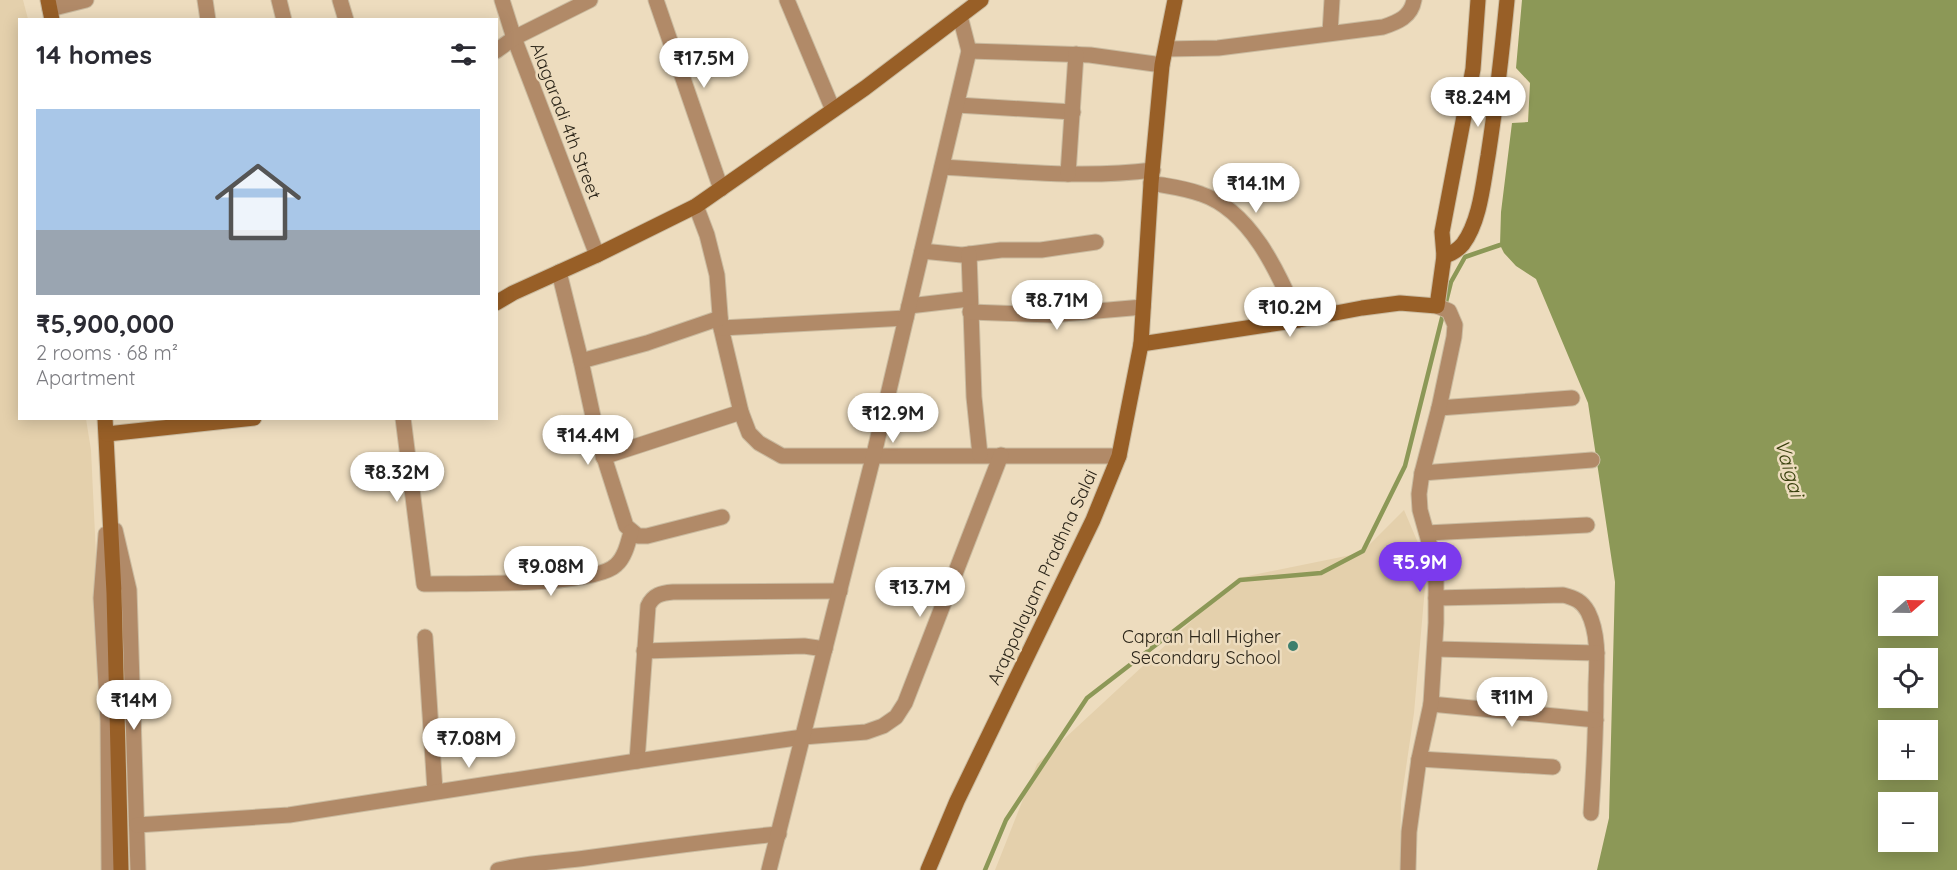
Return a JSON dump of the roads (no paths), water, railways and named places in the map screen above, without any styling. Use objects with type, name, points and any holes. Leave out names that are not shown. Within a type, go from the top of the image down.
[{"type":"street","points":[[50,10],[86,0]]},
{"type":"street","points":[[205,0],[208,18]]},
{"type":"street","points":[[279,0],[284,18]]},
{"type":"street","points":[[339,0],[345,18]]},
{"type":"street","name":"Alagaradi 4th Street","points":[[502,0],[514,38],[597,255]]},
{"type":"street","points":[[498,50],[514,38],[591,0]]},
{"type":"street","points":[[656,0],[721,189]]},
{"type":"street","points":[[787,0],[833,110]]},
{"type":"street","name":"Arappalayam Pradhna Salai","points":[[928,870],[957,801],[1093,520],[1119,456],[1141,344],[1162,66],[1175,0]]},
{"type":"street","points":[[1330,33],[1332,0]]},
{"type":"street","points":[[1166,49],[1218,48],[1383,27],[1399,21],[1408,14],[1414,0]]},
{"type":"street","points":[[1408,870],[1409,832],[1419,759],[1431,704],[1435,649],[1434,560],[1420,510],[1419,494],[1454,337],[1455,325],[1442,308],[1444,256],[1442,232],[1473,69],[1478,0]]},
{"type":"street","points":[[1444,256],[1452,254],[1463,244],[1475,219],[1497,94],[1507,0]]},
{"type":"street","points":[[498,302],[513,292],[597,255],[696,206],[833,110],[970,6]]},
{"type":"street","points":[[770,870],[874,454],[957,105],[969,51],[970,6]]},
{"type":"street","points":[[969,51],[1090,55],[1162,66]]},
{"type":"street","points":[[1068,174],[1076,54]]},
{"type":"street","points":[[957,105],[1073,112]]},
{"type":"street","points":[[942,167],[1152,177],[1202,194],[1228,209],[1254,236],[1277,272],[1299,320]]},
{"type":"street","points":[[696,206],[707,235],[717,275],[720,323],[741,412],[749,433],[759,443],[782,456],[874,454],[1119,456]]},
{"type":"street","points":[[922,251],[969,254],[1001,250],[1041,250],[1096,242]]},
{"type":"street","points":[[969,254],[974,398],[980,455]]},
{"type":"street","points":[[559,272],[603,457],[626,525],[638,536],[647,536],[722,517]]},
{"type":"street","points":[[1141,344],[1400,303],[1442,308]]},
{"type":"street","points":[[581,361],[720,323],[908,312],[970,305],[1052,315],[1143,307]]},
{"type":"street","points":[[1439,408],[1572,398]]},
{"type":"street","points":[[603,457],[741,412]]},
{"type":"street","points":[[121,870],[114,593],[106,426],[217,420]]},
{"type":"street","points":[[403,420],[424,584],[585,578],[604,573],[617,565],[626,550],[631,532]]},
{"type":"street","points":[[137,825],[289,815],[637,760],[802,737],[866,732],[883,726],[896,717],[905,703],[1001,455]]},
{"type":"street","points":[[1422,473],[1592,460]]},
{"type":"street","points":[[109,506],[129,590],[138,870]]},
{"type":"street","points":[[109,506],[101,598],[108,721],[109,870]]},
{"type":"street","points":[[1427,533],[1587,525]]},
{"type":"street","points":[[637,760],[648,606],[656,595],[673,592],[840,591]]},
{"type":"street","points":[[1436,598],[1563,595],[1578,599],[1588,612],[1594,629],[1597,653],[1592,813]]},
{"type":"street","points":[[426,637],[435,791]]},
{"type":"street","points":[[644,651],[804,646],[825,649]]},
{"type":"street","points":[[1435,649],[1597,653]]},
{"type":"street","points":[[1431,704],[1596,720]]},
{"type":"street","points":[[1419,759],[1552,767]]},
{"type":"street","points":[[498,870],[523,864],[590,864],[703,841],[779,834]]},
{"type":"water","name":"Vaigai","points":[[1522,0],[1957,0],[1957,870],[1597,870],[1609,818],[1615,582],[1588,403],[1536,279],[1516,266],[1500,245],[1501,212],[1512,123],[1528,122],[1530,83],[1516,68]]},
{"type":"waterway","points":[[985,870],[1006,820],[1087,698],[1240,580],[1321,573],[1363,551],[1405,466],[1451,282],[1465,257],[1500,245]]},
{"type":"place","name":"Capran Hall Higher Secondary School","points":[[1293,646]]}]
